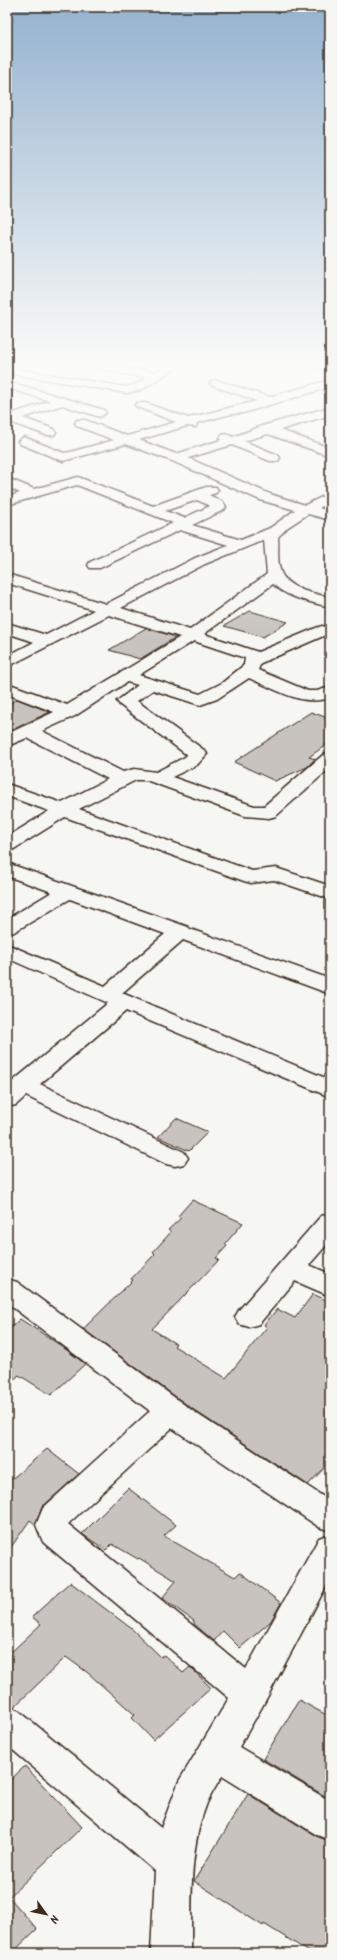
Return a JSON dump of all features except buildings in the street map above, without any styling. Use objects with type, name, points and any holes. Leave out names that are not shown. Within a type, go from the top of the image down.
[{"type":"street","points":[[172,456],[265,497],[330,516]]},
{"type":"street","points":[[176,458],[181,456]]},
{"type":"street","points":[[7,501],[78,481],[182,524],[241,544]]},
{"type":"street","points":[[7,482],[33,494]]},
{"type":"street","points":[[152,511],[233,482]]},
{"type":"street","points":[[95,565],[219,507],[218,505],[198,495]]},
{"type":"street","points":[[7,662],[200,561],[275,531],[308,509],[330,497]]},
{"type":"street","points":[[275,531],[271,536],[274,576],[279,582],[298,593],[330,602]]},
{"type":"street","points":[[7,741],[69,712],[125,676],[180,644],[190,635],[274,576]]},
{"type":"street","points":[[7,578],[245,652],[252,655],[251,666]]},
{"type":"street","points":[[7,628],[48,641]]},
{"type":"street","points":[[125,676],[200,700],[209,698],[251,666],[322,631]]},
{"type":"street","points":[[251,666],[306,696],[318,696],[330,692]]},
{"type":"street","points":[[151,684],[126,701],[198,754],[191,761],[158,778]]},
{"type":"street","points":[[7,688],[69,712]]},
{"type":"street","points":[[29,732],[122,779]]},
{"type":"street","points":[[7,845],[64,810],[122,779],[142,774],[158,778],[252,812],[269,812],[330,758]]},
{"type":"street","points":[[7,790],[248,876],[276,874],[330,893]]},
{"type":"street","points":[[7,869],[181,931],[330,987]]},
{"type":"street","points":[[7,928],[68,891]]},
{"type":"street","points":[[175,1158],[15,1092],[115,999],[181,931]]},
{"type":"street","points":[[7,950],[115,999],[330,1089]]},
{"type":"street","points":[[249,1317],[330,1224]]},
{"type":"street","points":[[291,1268],[330,1286]]},
{"type":"street","points":[[7,1289],[172,1410],[330,1518]]},
{"type":"street","points":[[172,1410],[54,1517],[52,1524],[54,1532],[251,1694]]},
{"type":"street","points":[[171,1953],[174,1863],[180,1828],[192,1794],[251,1694],[330,1548]]},
{"type":"street","points":[[7,1723],[174,1863]]},
{"type":"street","points":[[216,1753],[330,1822]]}]
